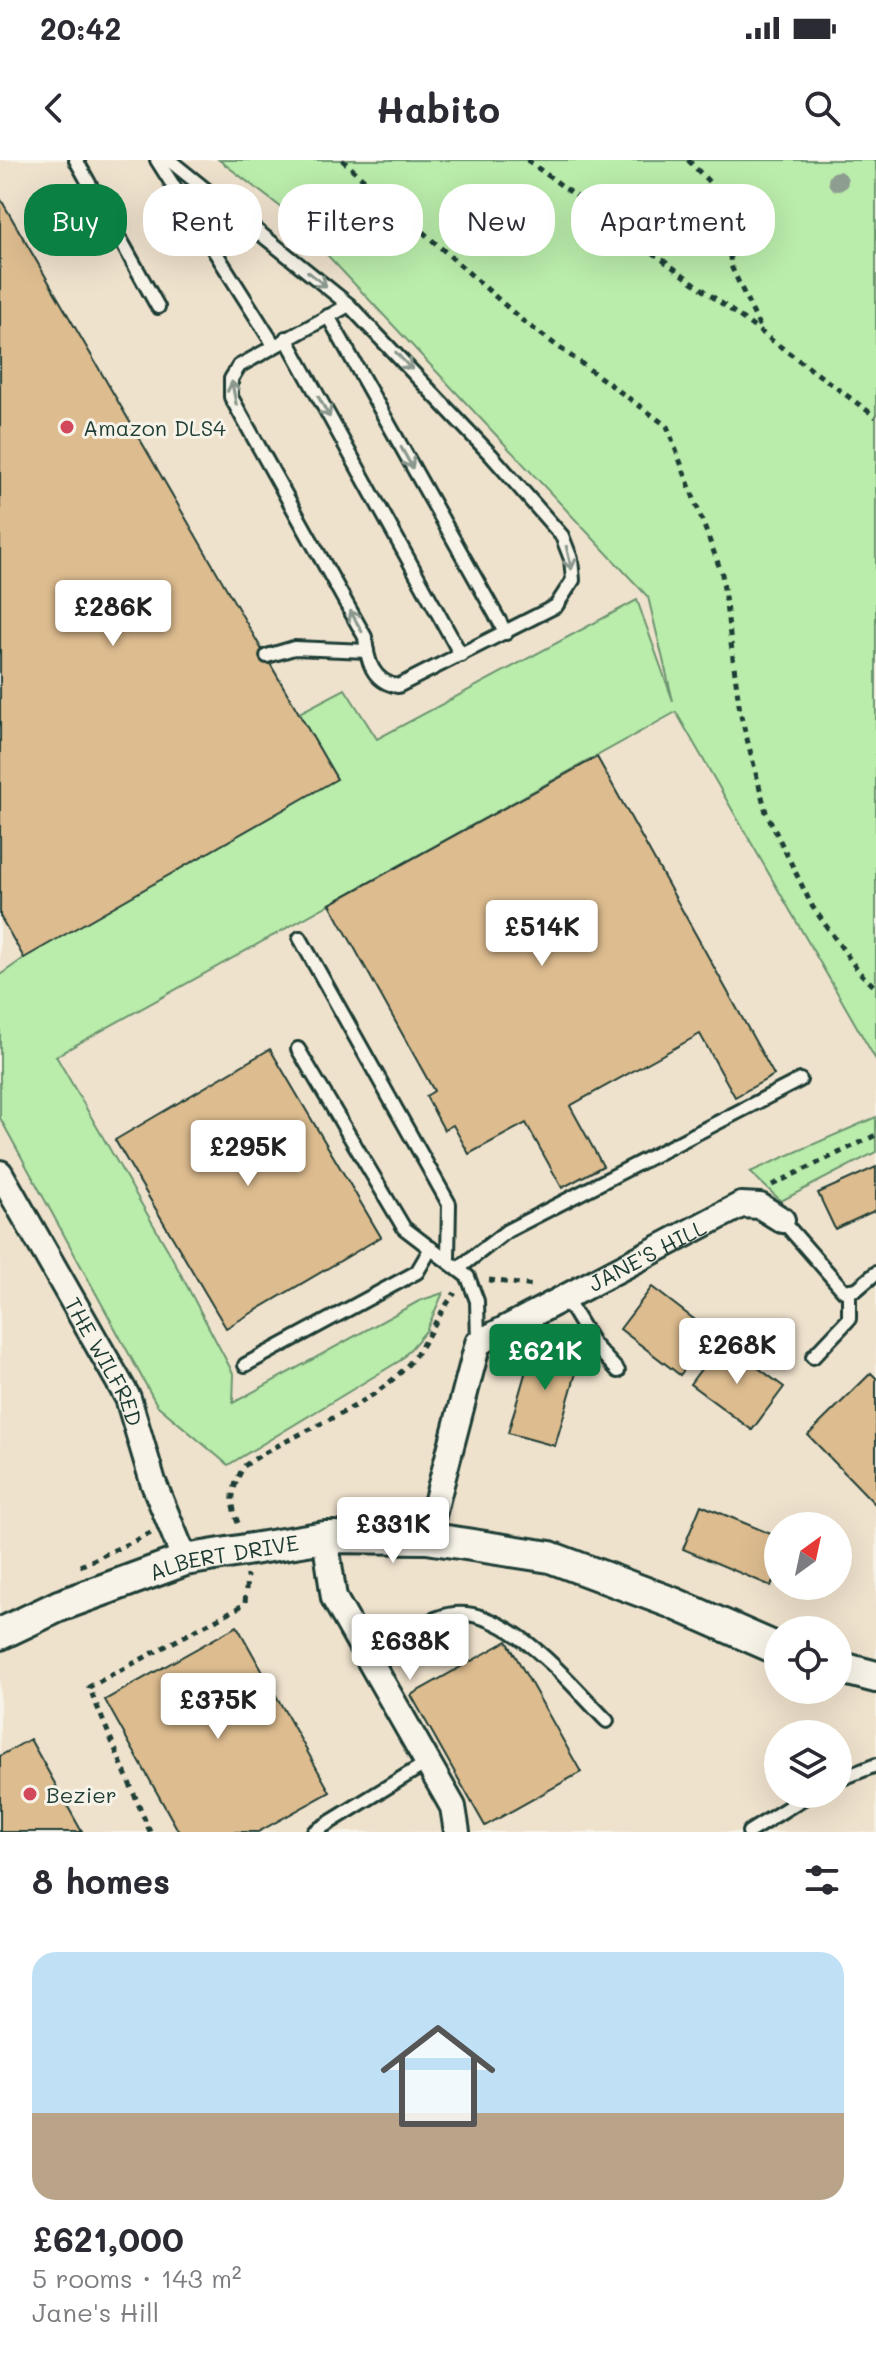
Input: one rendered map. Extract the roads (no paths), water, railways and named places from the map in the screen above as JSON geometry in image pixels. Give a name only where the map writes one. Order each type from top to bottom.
[{"type":"street","name":"THE WILFRED","points":[[0,1173],[128,1398],[153,1482],[185,1560]]},
{"type":"street","name":"JANE'S HILL","points":[[478,1343],[557,1288],[741,1205],[754,1205],[782,1220]]},
{"type":"street","points":[[427,1538],[478,1343]]},
{"type":"street","name":"ALBERT DRIVE","points":[[0,1634],[59,1606],[185,1560],[325,1537],[427,1538],[550,1557],[673,1603],[764,1643]]},
{"type":"street","points":[[325,1537],[334,1598],[453,1807],[457,1832]]},
{"type":"street","points":[[852,1671],[876,1677]]},
{"type":"lane","points":[[76,160],[158,307]]},
{"type":"lane","points":[[157,160],[280,341],[461,655]]},
{"type":"lane","points":[[169,160],[349,305],[437,396],[562,536],[571,559],[573,580],[556,606],[398,686],[385,684],[369,666],[365,637],[231,397],[231,379],[239,366],[349,305]]},
{"type":"lane","points":[[328,316],[506,633]]},
{"type":"lane","points":[[267,656],[294,648],[367,651]]},
{"type":"lane","points":[[300,938],[449,1204],[448,1258]]},
{"type":"lane","points":[[298,1049],[404,1228],[463,1272],[477,1301],[478,1343]]},
{"type":"lane","points":[[463,1272],[507,1231],[800,1080]]},
{"type":"lane","points":[[782,1220],[841,1288],[849,1291]]},
{"type":"lane","points":[[245,1365],[417,1272],[431,1248]]},
{"type":"lane","points":[[849,1291],[876,1273]]},
{"type":"lane","points":[[557,1288],[593,1344],[618,1371]]},
{"type":"lane","points":[[813,1357],[849,1319],[852,1310],[849,1291]]},
{"type":"lane","points":[[369,1659],[438,1617],[459,1614],[489,1619],[515,1632],[607,1721]]},
{"type":"lane","points":[[314,1832],[428,1762]]},
{"type":"lane","points":[[852,1774],[876,1765]]},
{"type":"lane","points":[[749,1832],[788,1808]]},
{"type":"place","name":"Amazon DLS4","points":[[67,427]]},
{"type":"place","name":"Bezier","points":[[30,1794]]}]
